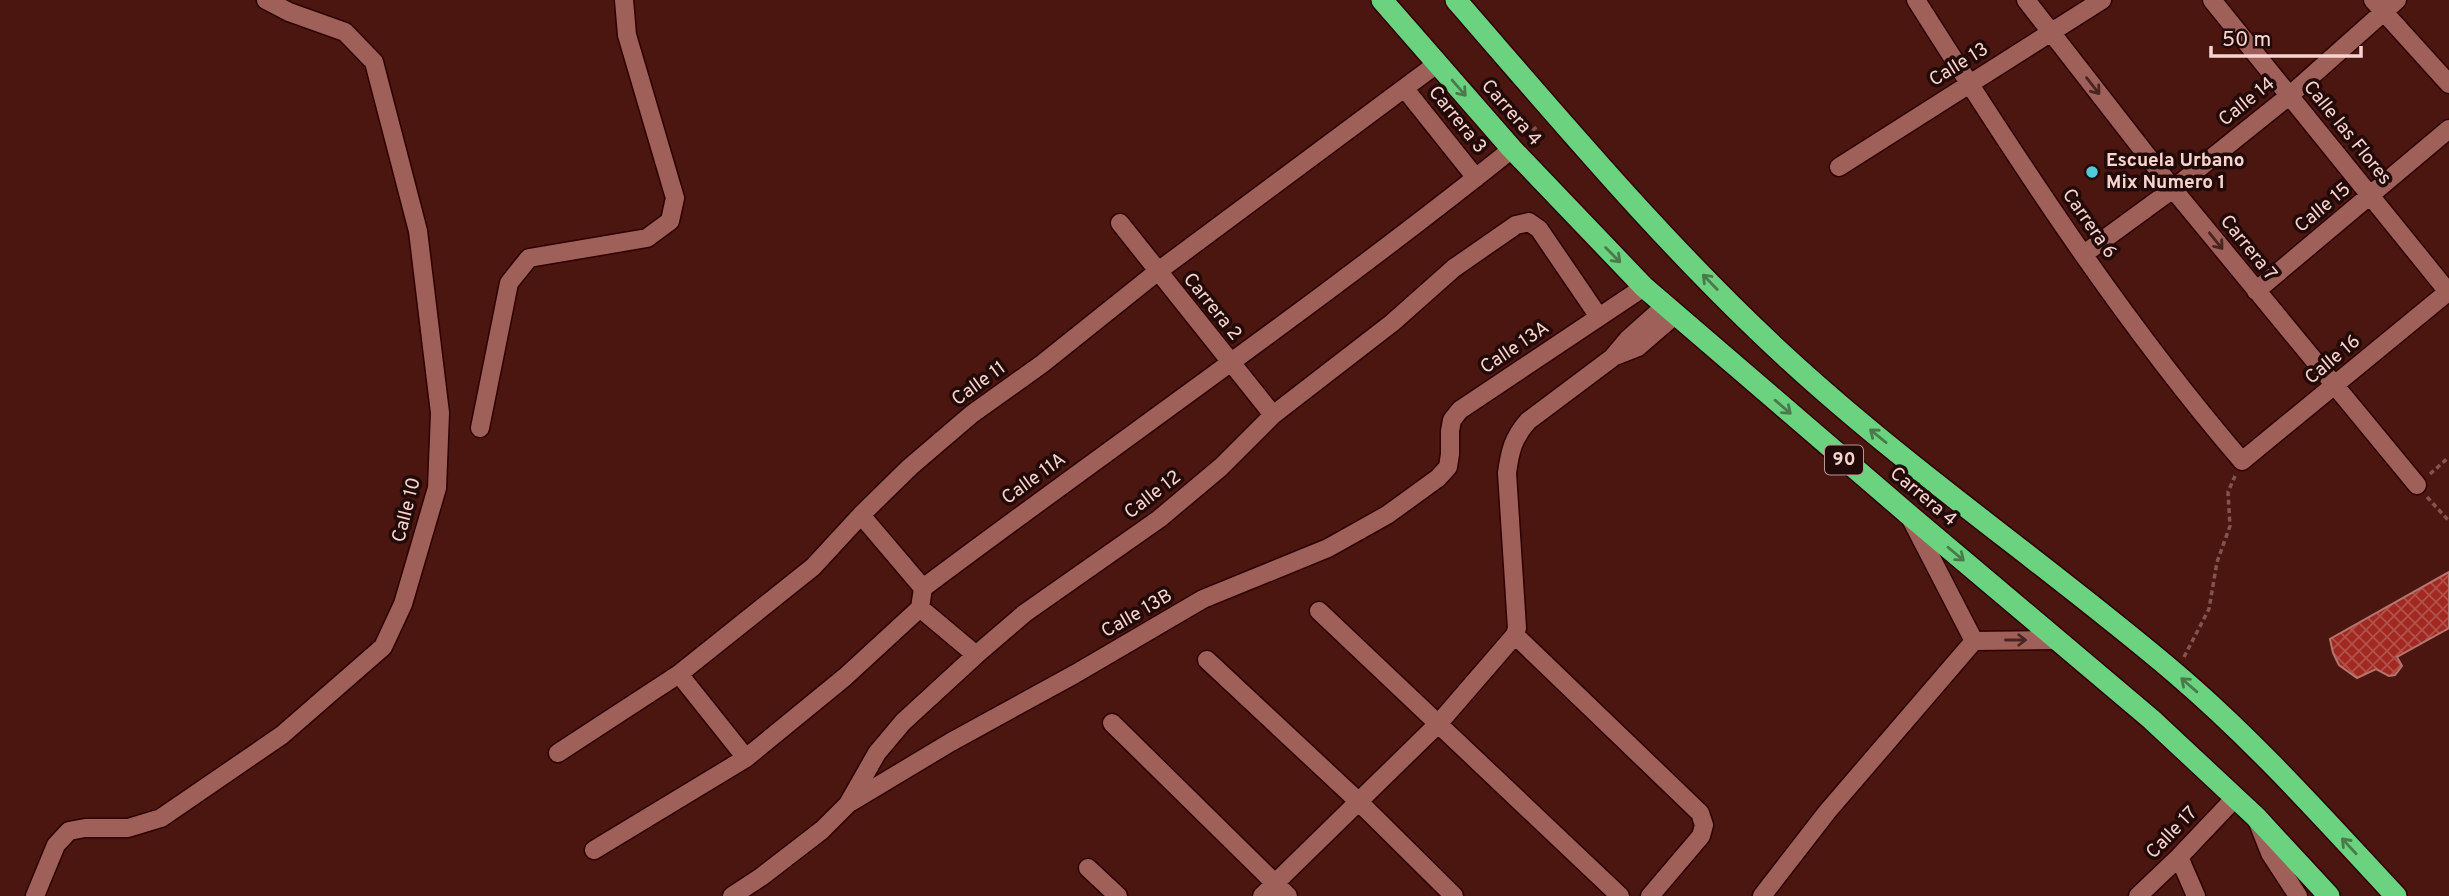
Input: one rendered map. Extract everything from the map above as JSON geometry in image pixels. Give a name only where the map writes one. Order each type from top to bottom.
[{"type":"highway","name":"Carrera 4","points":[[1382,0],[1438,64],[1518,144],[1644,287],[2151,719],[2256,817],[2329,896]]},
{"type":"highway","name":"Carrera 4","points":[[1456,0],[1666,235],[1752,325],[1886,443],[2176,673],[2243,736],[2396,896]]},
{"type":"street","name":"Calle 10","points":[[35,896],[55,845],[69,831],[85,828],[128,828],[161,818],[282,735],[383,647],[403,604],[437,488],[440,413],[418,231],[374,62],[345,32],[289,12],[266,0]]},
{"type":"street","points":[[480,428],[509,283],[529,258],[647,238],[670,221],[676,198],[627,35],[624,0]]},
{"type":"street","name":"Carrera 6","points":[[1916,0],[1968,83],[2084,254],[2209,422],[2242,461]]},
{"type":"street","name":"Carrera 7","points":[[2026,0],[2256,291],[2417,485]]},
{"type":"street","name":"Calle 13","points":[[1839,167],[2102,0]]},
{"type":"street","name":"Calle las Flores","points":[[2213,0],[2449,292]]},
{"type":"street","points":[[2385,4],[2449,84]]},
{"type":"street","name":"Calle 14","points":[[2084,254],[2289,96],[2385,4]]},
{"type":"street","name":"Calle 11","points":[[558,753],[679,674],[813,567],[909,467],[972,414],[1042,365],[1157,272],[1438,64]]},
{"type":"street","name":"Carrera 3","points":[[1405,89],[1476,178]]},
{"type":"street","name":"Calle 15","points":[[2256,291],[2449,129]]},
{"type":"street","name":"Calle 11A","points":[[923,588],[1050,492],[1231,364],[1518,144]]},
{"type":"street","name":"Calle 12","points":[[732,896],[822,830],[848,804],[877,753],[894,732],[1025,613],[1158,519],[1221,467],[1273,415],[1392,323],[1454,268],[1516,225],[1529,222],[1539,229],[1599,317]]},
{"type":"street","name":"Carrera 2","points":[[1120,223],[1273,415]]},
{"type":"street","name":"Calle 13A","points":[[1448,467],[1452,420],[1460,410],[1644,287]]},
{"type":"street","name":"Calle 16","points":[[2242,461],[2449,292]]},
{"type":"street","points":[[1112,723],[1275,892],[1359,802],[1439,723],[1515,635],[1517,628],[1507,473],[1510,448],[1517,434],[1528,421],[1612,358],[1628,338],[1670,310]]},
{"type":"street","name":"Calle 13B","points":[[848,804],[951,742],[1076,674],[1203,599],[1328,548],[1387,515],[1438,478],[1448,467]]},
{"type":"street","points":[[1908,514],[1974,641]]},
{"type":"street","points":[[594,850],[746,758],[845,677],[920,608],[923,588],[861,515]]},
{"type":"street","points":[[920,608],[976,655]]},
{"type":"street","points":[[1319,611],[1620,896]]},
{"type":"street","points":[[1515,635],[1700,813],[1704,825],[1701,835],[1650,896]]},
{"type":"street","points":[[1762,896],[1827,812],[1974,641],[2057,640]]},
{"type":"street","points":[[1207,660],[1359,802],[1454,896]]},
{"type":"street","points":[[679,674],[746,758]]},
{"type":"street","name":"Calle 17","points":[[2138,896],[2235,798]]},
{"type":"street","points":[[2256,817],[2270,853],[2298,896]]},
{"type":"street","points":[[2179,857],[2196,896]]},
{"type":"street","points":[[1088,868],[1118,896]]},
{"type":"path","points":[[1518,144],[1540,124]]},
{"type":"path","points":[[2449,457],[2417,485],[2449,521]]},
{"type":"path","points":[[2176,673],[2209,609],[2217,562],[2230,526],[2228,492],[2242,461]]},
{"type":"building","points":[[2449,572],[2449,628],[2397,657],[2402,666],[2395,675],[2389,676],[2376,669],[2357,678],[2339,665],[2330,639]]},
{"type":"place","name":"Escuela Urbano Mix Numero 1","points":[[2092,172]]}]
